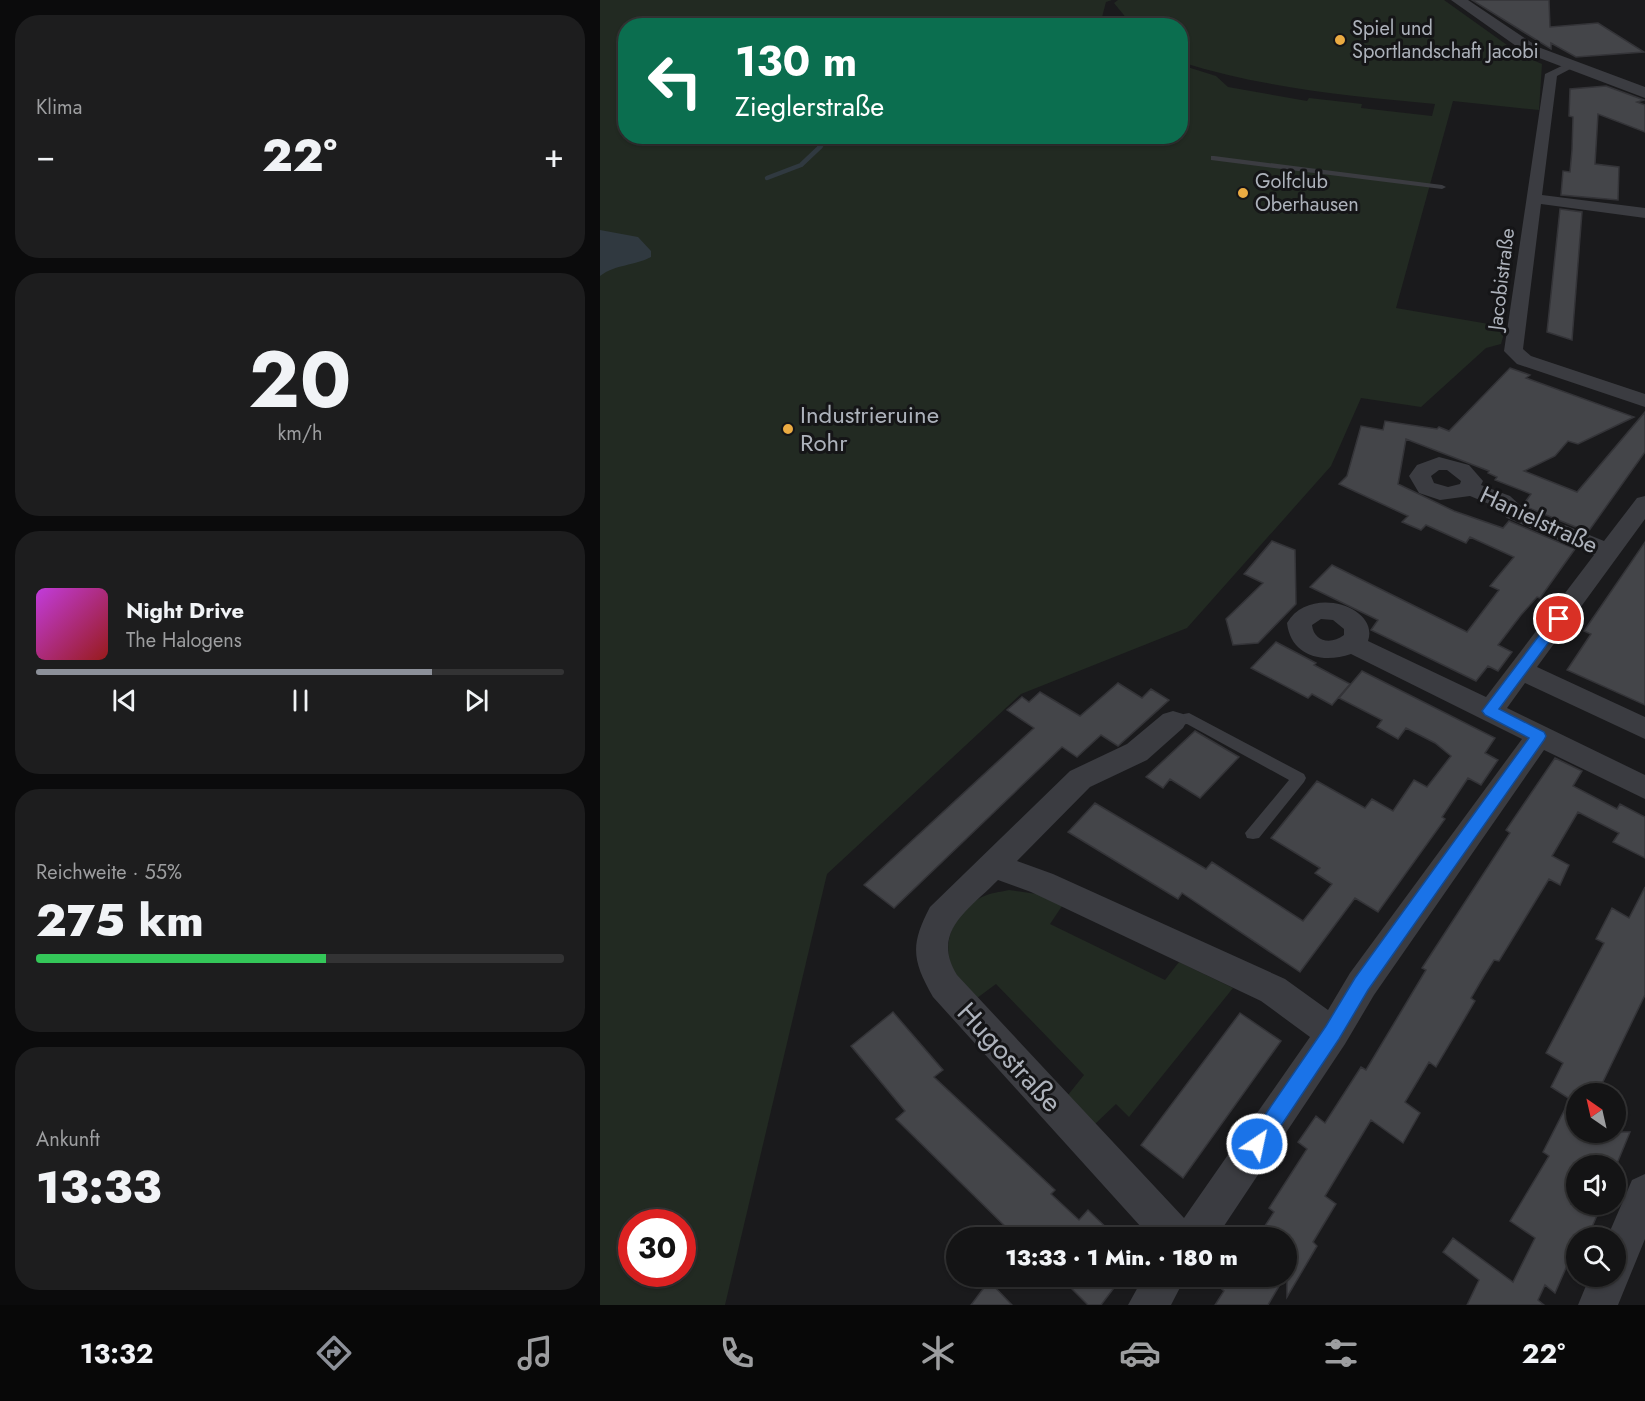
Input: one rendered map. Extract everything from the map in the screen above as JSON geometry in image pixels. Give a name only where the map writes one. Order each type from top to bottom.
[{"type":"street","points":[[1458,0],[1528,48],[1645,93]]},
{"type":"street","name":"Jacobistraße","points":[[1570,66],[1551,74],[1513,351],[1524,360],[1645,401]]},
{"type":"street","name":"Jacobistraße","points":[[1533,198],[1645,213]]},
{"type":"street","name":"Hanielstraße","points":[[1469,488],[1502,501],[1515,513],[1609,552]]},
{"type":"street","name":"Hanielstraße","points":[[1490,711],[1645,503]]},
{"type":"street","points":[[1352,644],[1645,788]]},
{"type":"street","points":[[1521,670],[1645,729]]},
{"type":"street","name":"Hugostraße","points":[[1167,1227],[945,986],[929,954],[932,934],[941,916],[1080,779],[1137,752],[1173,721]]},
{"type":"street","points":[[1201,1227],[1333,1033],[1362,984],[1443,867],[1539,736]]},
{"type":"street","points":[[994,865],[1042,883],[1273,990],[1333,1033]]},
{"type":"street","points":[[1626,1239],[1645,1192]]},
{"type":"street","points":[[1148,1305],[1160,1287]]},
{"type":"street","points":[[1598,1305],[1605,1287]]},
{"type":"lane","points":[[1214,158],[1443,187]]},
{"type":"lane","points":[[1173,721],[1189,718],[1299,778],[1253,833]]},
{"type":"shaded area","points":[[600,0],[1112,0],[1106,2],[1102,18],[618,18],[618,144],[1188,144],[1188,67],[1216,76],[1228,87],[1307,101],[1309,98],[1362,104],[1361,108],[1432,116],[1435,104],[1275,85],[1188,64],[1188,18],[1126,18],[1114,3],[1118,0],[1444,0],[1521,55],[1542,64],[1539,110],[1453,101],[1396,308],[1506,327],[1501,344],[1486,348],[1421,407],[1361,398],[1331,466],[1187,628],[1021,694],[827,874],[725,1305],[600,1305]]},
{"type":"shaded area","points":[[600,230],[638,237],[651,251],[651,257],[612,269],[600,276]]},
{"type":"shaded area","points":[[1009,890],[1037,894],[1062,906],[1050,924],[1165,980],[1179,962],[1233,988],[1129,1117],[1116,1104],[1095,1124],[1068,1095],[1084,1075],[996,984],[977,998],[955,974],[948,949],[949,938],[958,919],[964,910],[982,897]]},
{"type":"building","points":[[1472,0],[1549,0],[1550,27],[1598,23],[1644,52],[1576,57],[1551,43],[1551,49]]},
{"type":"building","points":[[1606,86],[1644,100],[1637,102],[1645,105],[1645,132],[1598,114],[1595,164],[1619,167],[1618,200],[1561,195],[1563,171],[1570,172],[1572,150],[1573,117],[1569,116],[1570,89]]},
{"type":"building","points":[[1560,209],[1582,212],[1572,340],[1547,332]]},
{"type":"building","points":[[1510,368],[1530,375],[1526,378],[1634,417],[1578,444],[1568,441],[1555,456],[1524,471],[1577,492],[1645,412],[1645,452],[1588,532],[1524,506],[1531,494],[1495,480],[1497,477],[1488,473],[1489,471],[1406,439],[1398,484],[1454,511],[1503,528],[1509,521],[1575,549],[1540,598],[1537,597],[1498,645],[1512,652],[1498,671],[1488,666],[1476,681],[1371,630],[1378,620],[1310,587],[1332,565],[1467,632],[1499,590],[1490,586],[1514,557],[1470,537],[1466,543],[1426,525],[1421,530],[1402,522],[1408,516],[1339,484],[1347,476],[1361,426],[1383,430],[1385,421],[1437,429],[1439,427],[1449,431]]},
{"type":"building","points":[[1272,541],[1295,550],[1296,604],[1258,643],[1233,645],[1226,619],[1263,583],[1244,574]]},
{"type":"building","points":[[1645,542],[1645,705],[1567,670],[1591,634],[1584,631]]},
{"type":"building","points":[[1276,642],[1350,684],[1332,705],[1312,694],[1308,698],[1251,668]]},
{"type":"building","points":[[1362,671],[1495,738],[1485,753],[1498,760],[1481,785],[1468,778],[1442,817],[1445,819],[1378,912],[1355,898],[1300,972],[1182,893],[1178,899],[1068,832],[1095,803],[1206,869],[1212,862],[1303,921],[1332,884],[1315,873],[1320,868],[1271,838],[1317,781],[1365,808],[1372,799],[1393,811],[1414,780],[1427,787],[1451,756],[1435,743],[1406,728],[1398,739],[1377,727],[1382,720],[1339,698]]},
{"type":"building","points":[[1118,683],[1142,698],[1151,689],[1169,700],[1118,746],[1101,735],[1077,757],[1062,747],[894,908],[864,885],[1034,728],[1007,710],[1022,697],[1029,702],[1040,692],[1080,716]]},
{"type":"building","points":[[1195,731],[1239,757],[1200,798],[1170,779],[1163,788],[1146,777]]},
{"type":"building","points":[[1555,758],[1582,771],[1573,786],[1617,809],[1620,804],[1645,817],[1645,858],[1613,842],[1619,833],[1578,812],[1552,856],[1569,865],[1560,885],[1549,879],[1499,961],[1494,960],[1484,976],[1471,998],[1475,1001],[1436,1067],[1429,1062],[1405,1102],[1420,1113],[1403,1143],[1371,1120],[1325,1196],[1336,1204],[1313,1242],[1317,1246],[1297,1280],[1297,1227],[1264,1227],[1274,1212],[1269,1208],[1307,1149],[1298,1142],[1316,1116],[1325,1123],[1361,1067],[1366,1070],[1426,970],[1422,968],[1510,833],[1506,830]]},
{"type":"building","points":[[1645,887],[1645,995],[1602,1083],[1566,1083],[1566,1096],[1551,1087],[1563,1063],[1546,1053],[1604,943],[1596,939],[1612,908],[1629,918]]},
{"type":"building","points":[[893,1012],[943,1070],[934,1077],[1055,1190],[1051,1194],[1079,1220],[1088,1210],[1106,1227],[1006,1227],[896,1119],[905,1111],[851,1046]]},
{"type":"building","points":[[1240,1013],[1281,1041],[1183,1178],[1141,1145]]},
{"type":"building","points":[[1566,1107],[1566,1143],[1625,1143],[1621,1155],[1566,1155],[1566,1215],[1597,1215],[1592,1227],[1566,1227],[1566,1268],[1555,1293],[1545,1285],[1538,1300],[1544,1305],[1467,1305],[1479,1280],[1443,1252],[1453,1238],[1513,1282],[1535,1238],[1510,1221],[1549,1156],[1543,1152]]},
{"type":"building","points":[[984,1287],[995,1287],[1012,1305],[971,1305]]},
{"type":"building","points":[[1070,1287],[1115,1287],[1101,1305],[1088,1305]]},
{"type":"building","points":[[1219,1287],[1279,1287],[1268,1305],[1215,1305],[1224,1291]]},
{"type":"building","points":[[1287,1287],[1293,1287],[1287,1297]]},
{"type":"waterway","points":[[819,147],[822,144]]},
{"type":"waterway","points":[[767,178],[801,165],[821,146]]},
{"type":"place","name":"Spiel und Sportlandschaft Jacobi","points":[[1340,40]]},
{"type":"place","name":"Golfclub Oberhausen","points":[[1243,193]]},
{"type":"place","name":"Industrieruine Rohr","points":[[788,429]]},
{"type":"route","points":[[1257,1144],[1333,1033],[1362,984],[1443,867],[1539,736],[1490,711],[1559,619]]}]
